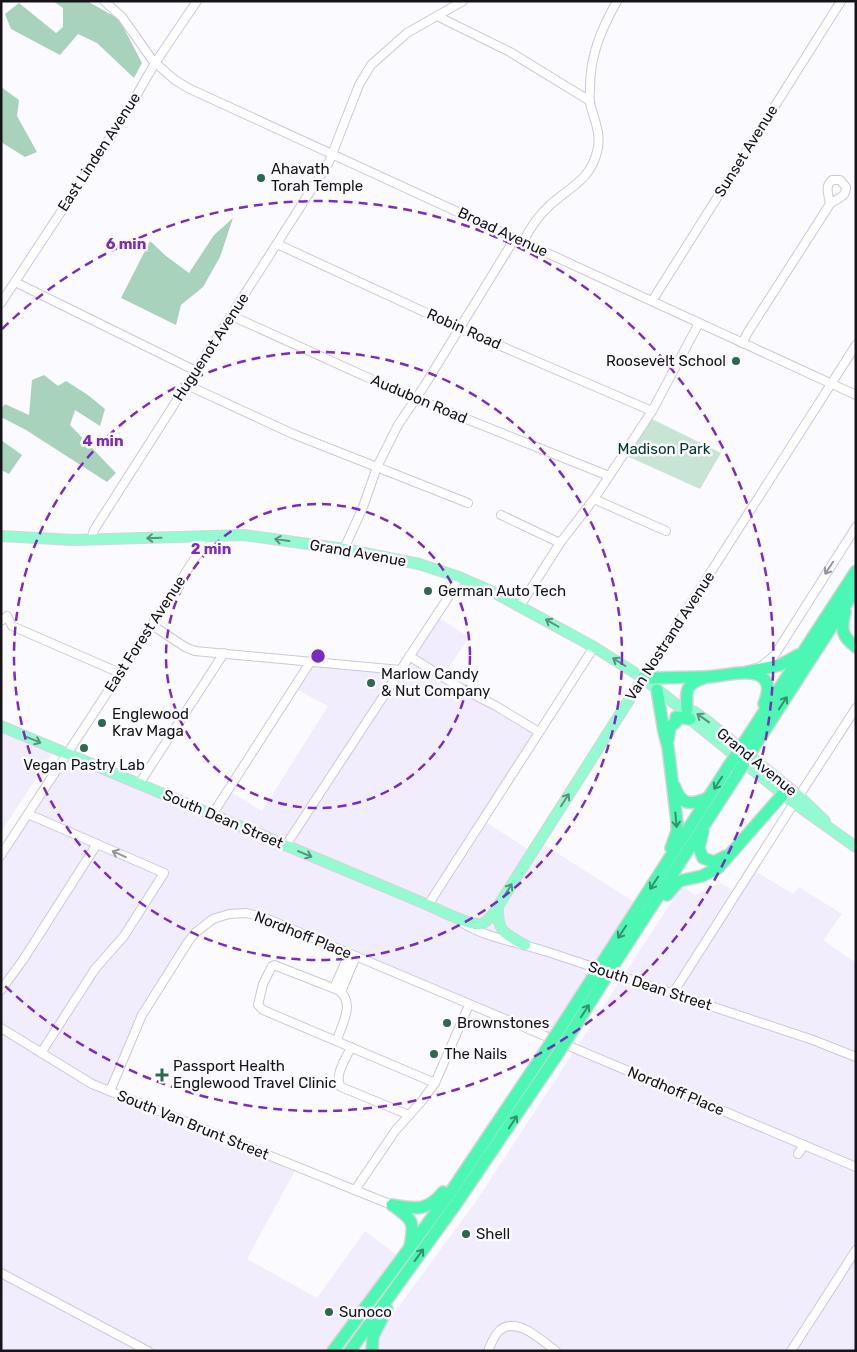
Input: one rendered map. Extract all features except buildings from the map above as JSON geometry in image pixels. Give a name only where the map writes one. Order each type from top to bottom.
[{"type":"highway","points":[[641,923],[704,826],[732,772],[745,741],[856,571]]},
{"type":"highway","points":[[350,1351],[482,1167],[553,1049],[610,962],[666,864],[708,798],[756,744],[856,589]]},
{"type":"highway","points":[[847,602],[842,631],[855,647]]},
{"type":"highway","points":[[819,646],[835,640],[855,647]]},
{"type":"highway","points":[[740,674],[780,665],[802,652]]},
{"type":"highway","points":[[643,678],[707,677],[740,674],[760,676],[767,684],[767,693],[760,718]]},
{"type":"highway","points":[[668,747],[669,730],[676,722],[676,717],[685,711],[688,687],[696,681],[707,677]]},
{"type":"highway","points":[[657,690],[677,794],[689,803],[696,803],[708,798]]},
{"type":"highway","points":[[666,864],[677,826],[672,792],[672,775]]},
{"type":"highway","points":[[610,962],[641,923],[679,881],[702,876],[724,863],[730,853],[783,794]]},
{"type":"highway","points":[[704,826],[700,848],[703,858],[714,862],[730,853]]},
{"type":"highway","points":[[333,1351],[410,1248],[553,1049]]},
{"type":"highway","points":[[392,1205],[417,1208],[431,1204],[455,1176],[475,1158]]},
{"type":"highway","points":[[392,1205],[412,1222],[413,1231],[410,1248]]},
{"type":"highway","points":[[372,1351],[373,1336],[399,1282]]},
{"type":"main road","name":"Grand Avenue","points":[[1,536],[91,540],[255,536],[344,549],[419,564],[459,577],[520,606],[594,647],[643,678],[783,794],[797,800]]},
{"type":"main road","name":"Van Nostrand Avenue","points":[[480,924],[490,918],[498,906],[643,678]]},
{"type":"main road","name":"Grand Avenue","points":[[685,711],[695,712],[706,720],[817,820],[856,847]]},
{"type":"main road","name":"South Dean Street","points":[[1,726],[428,906],[471,923],[480,924]]},
{"type":"main road","points":[[498,906],[498,922],[501,930],[525,944]]},
{"type":"street","name":"Broad Avenue","points":[[104,1],[122,17],[155,63],[175,80],[195,92],[856,395]]},
{"type":"street","name":"East Linden Avenue","points":[[1,303],[128,110],[155,63],[196,1]]},
{"type":"street","name":"Huguenot Avenue","points":[[91,540],[94,530],[232,316],[332,154],[359,85],[370,65],[407,33],[463,1]]},
{"type":"street","points":[[523,242],[541,215],[550,205],[582,180],[594,162],[599,143],[599,133],[590,101],[590,76],[595,46],[616,1]]},
{"type":"street","name":"Sunset Avenue","points":[[652,301],[841,1]]},
{"type":"street","points":[[436,16],[510,52],[590,101]]},
{"type":"street","points":[[742,343],[830,204]]},
{"type":"street","points":[[344,549],[363,507],[377,467],[398,425],[515,238]]},
{"type":"street","name":"Robin Road","points":[[277,244],[459,328],[652,411]]},
{"type":"street","points":[[14,282],[196,371]]},
{"type":"street","name":"Audubon Road","points":[[232,316],[416,399],[609,476]]},
{"type":"street","points":[[520,606],[560,543],[594,499],[652,411],[699,323]]},
{"type":"street","name":"Van Nostrand Avenue","points":[[643,678],[856,345]]},
{"type":"street","points":[[187,385],[293,434],[468,503]]},
{"type":"street","points":[[594,499],[666,531]]},
{"type":"street","points":[[501,515],[560,543]]},
{"type":"street","points":[[756,669],[774,656],[856,528]]},
{"type":"street","name":"East Forest Avenue","points":[[1,855],[199,552],[202,536]]},
{"type":"street","points":[[286,845],[451,593],[459,577]]},
{"type":"street","points":[[1,621],[7,616],[12,626],[120,673]]},
{"type":"street","points":[[152,625],[188,649],[400,670]]},
{"type":"street","points":[[428,906],[594,647]]},
{"type":"street","points":[[139,784],[224,653]]},
{"type":"street","points":[[409,656],[539,732]]},
{"type":"street","points":[[212,815],[311,661]]},
{"type":"street","points":[[673,993],[856,708]]},
{"type":"street","points":[[28,814],[164,873],[124,936],[95,969],[41,1053]]},
{"type":"street","points":[[1,990],[23,960],[97,844]]},
{"type":"street","name":"Nordhoff Place","points":[[110,1091],[134,1031],[150,1001],[188,942],[200,928],[212,919],[234,912],[257,915],[856,1167]]},
{"type":"street","name":"South Dean Street","points":[[445,912],[473,930],[503,941],[525,944],[820,1043],[856,1057]]},
{"type":"street","points":[[338,990],[352,955]]},
{"type":"street","points":[[337,1040],[348,1006],[345,995],[338,990],[274,965],[263,984],[258,1005],[262,1010],[337,1040],[435,1083]]},
{"type":"street","points":[[355,1190],[395,1130],[435,1083],[469,1005]]},
{"type":"street","name":"South Van Brunt Street","points":[[1,1028],[78,1076],[110,1091],[392,1205]]},
{"type":"street","points":[[352,1047],[338,1078],[341,1087],[409,1115]]},
{"type":"street","points":[[798,1154],[804,1144]]},
{"type":"street","points":[[791,1351],[856,1250]]},
{"type":"street","points":[[1,1274],[148,1351]]},
{"type":"street","points":[[488,1351],[499,1331],[512,1326],[526,1330],[556,1351]]},
{"type":"shaded area","points":[[436,616],[469,637],[443,677],[539,732],[483,820],[532,852],[538,841],[639,905],[553,1039],[246,913],[204,925],[150,1001],[110,1091],[297,1167],[247,1259],[317,1298],[365,1231],[402,1259],[333,1351],[1,1351],[1,855],[67,754],[212,815],[228,790],[262,811],[328,706],[294,688],[311,661],[400,670]]},
{"type":"shaded area","points":[[1,725],[56,748],[1,832]]},
{"type":"shaded area","points":[[753,870],[793,894],[799,887],[842,914],[823,940],[856,963],[856,1351],[366,1351],[477,1200],[682,886],[695,895],[720,883],[736,892]]},
{"type":"green space","points":[[53,1],[87,1],[119,19],[142,63],[134,78],[97,43],[78,34],[60,55],[11,29],[5,14],[19,3],[56,33],[63,27],[63,8]]},
{"type":"green space","points":[[1,87],[19,100],[17,116],[37,152],[25,157],[1,142]]},
{"type":"green space","points":[[233,218],[220,257],[203,287],[181,305],[176,325],[121,298],[150,241],[189,273],[214,235]]},
{"type":"green space","points":[[44,375],[58,386],[66,381],[105,409],[100,426],[75,410],[70,425],[116,473],[107,482],[26,430],[1,417],[1,409],[5,404],[29,415],[32,380]]},
{"type":"green space","name":"Madison Park","points":[[650,418],[721,453],[700,489],[627,456]]},
{"type":"green space","points":[[1,440],[22,455],[9,474],[1,470]]},
{"type":"place","name":"Ahavath Torah Temple","points":[[261,178]]},
{"type":"place","name":"Roosevelt School","points":[[736,361]]},
{"type":"place","name":"German Auto Tech","points":[[428,591]]},
{"type":"place","name":"Marlow Candy & Nut Company","points":[[371,683]]},
{"type":"place","name":"Englewood Krav Maga","points":[[102,723]]},
{"type":"place","name":"Vegan Pastry Lab","points":[[84,748]]},
{"type":"place","name":"Brownstones","points":[[447,1023]]},
{"type":"place","name":"The Nails","points":[[434,1054]]},
{"type":"place","name":"Passport Health Englewood Travel Clinic","points":[[162,1075]]},
{"type":"place","name":"Shell","points":[[466,1234]]},
{"type":"place","name":"Sunoco","points":[[329,1312]]}]
